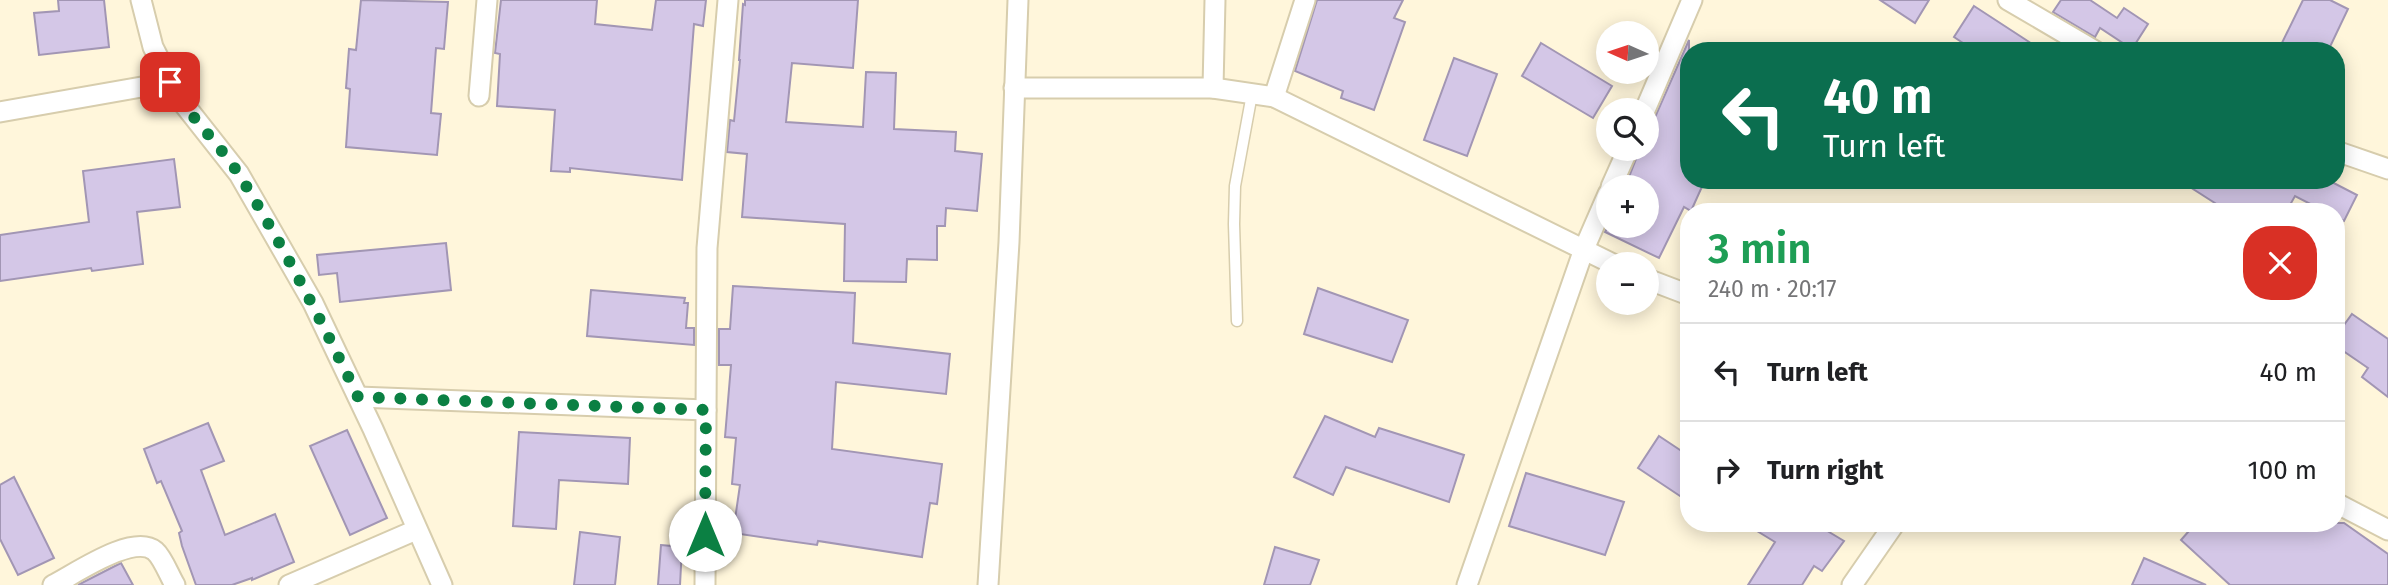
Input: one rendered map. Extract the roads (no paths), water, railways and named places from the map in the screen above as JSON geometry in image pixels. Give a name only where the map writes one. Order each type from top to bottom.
[{"type":"street","points":[[141,0],[153,47],[179,98],[239,174],[313,303],[442,585]]},
{"type":"street","points":[[479,96],[487,0]]},
{"type":"street","points":[[705,585],[707,248],[728,0]]},
{"type":"street","points":[[988,585],[1009,242],[1018,0]]},
{"type":"street","points":[[1213,88],[1216,0]]},
{"type":"street","points":[[1275,97],[1305,0]]},
{"type":"street","points":[[1650,98],[1692,0]]},
{"type":"street","points":[[2008,0],[2080,42]]},
{"type":"street","points":[[0,112],[170,82]]},
{"type":"street","points":[[1014,88],[1213,88],[1275,97],[1596,255]]},
{"type":"street","points":[[2345,154],[2388,169]]},
{"type":"street","points":[[1467,585],[1584,249],[1596,222]]},
{"type":"street","points":[[1659,284],[1680,292]]},
{"type":"street","points":[[358,397],[706,410]]},
{"type":"street","points":[[2345,508],[2388,530]]},
{"type":"street","points":[[289,585],[416,530]]},
{"type":"street","points":[[1852,585],[1889,532]]},
{"type":"street","points":[[53,585],[126,547],[142,545],[156,551],[175,585]]},
{"type":"lane","points":[[1237,321],[1235,186],[1252,94]]}]
